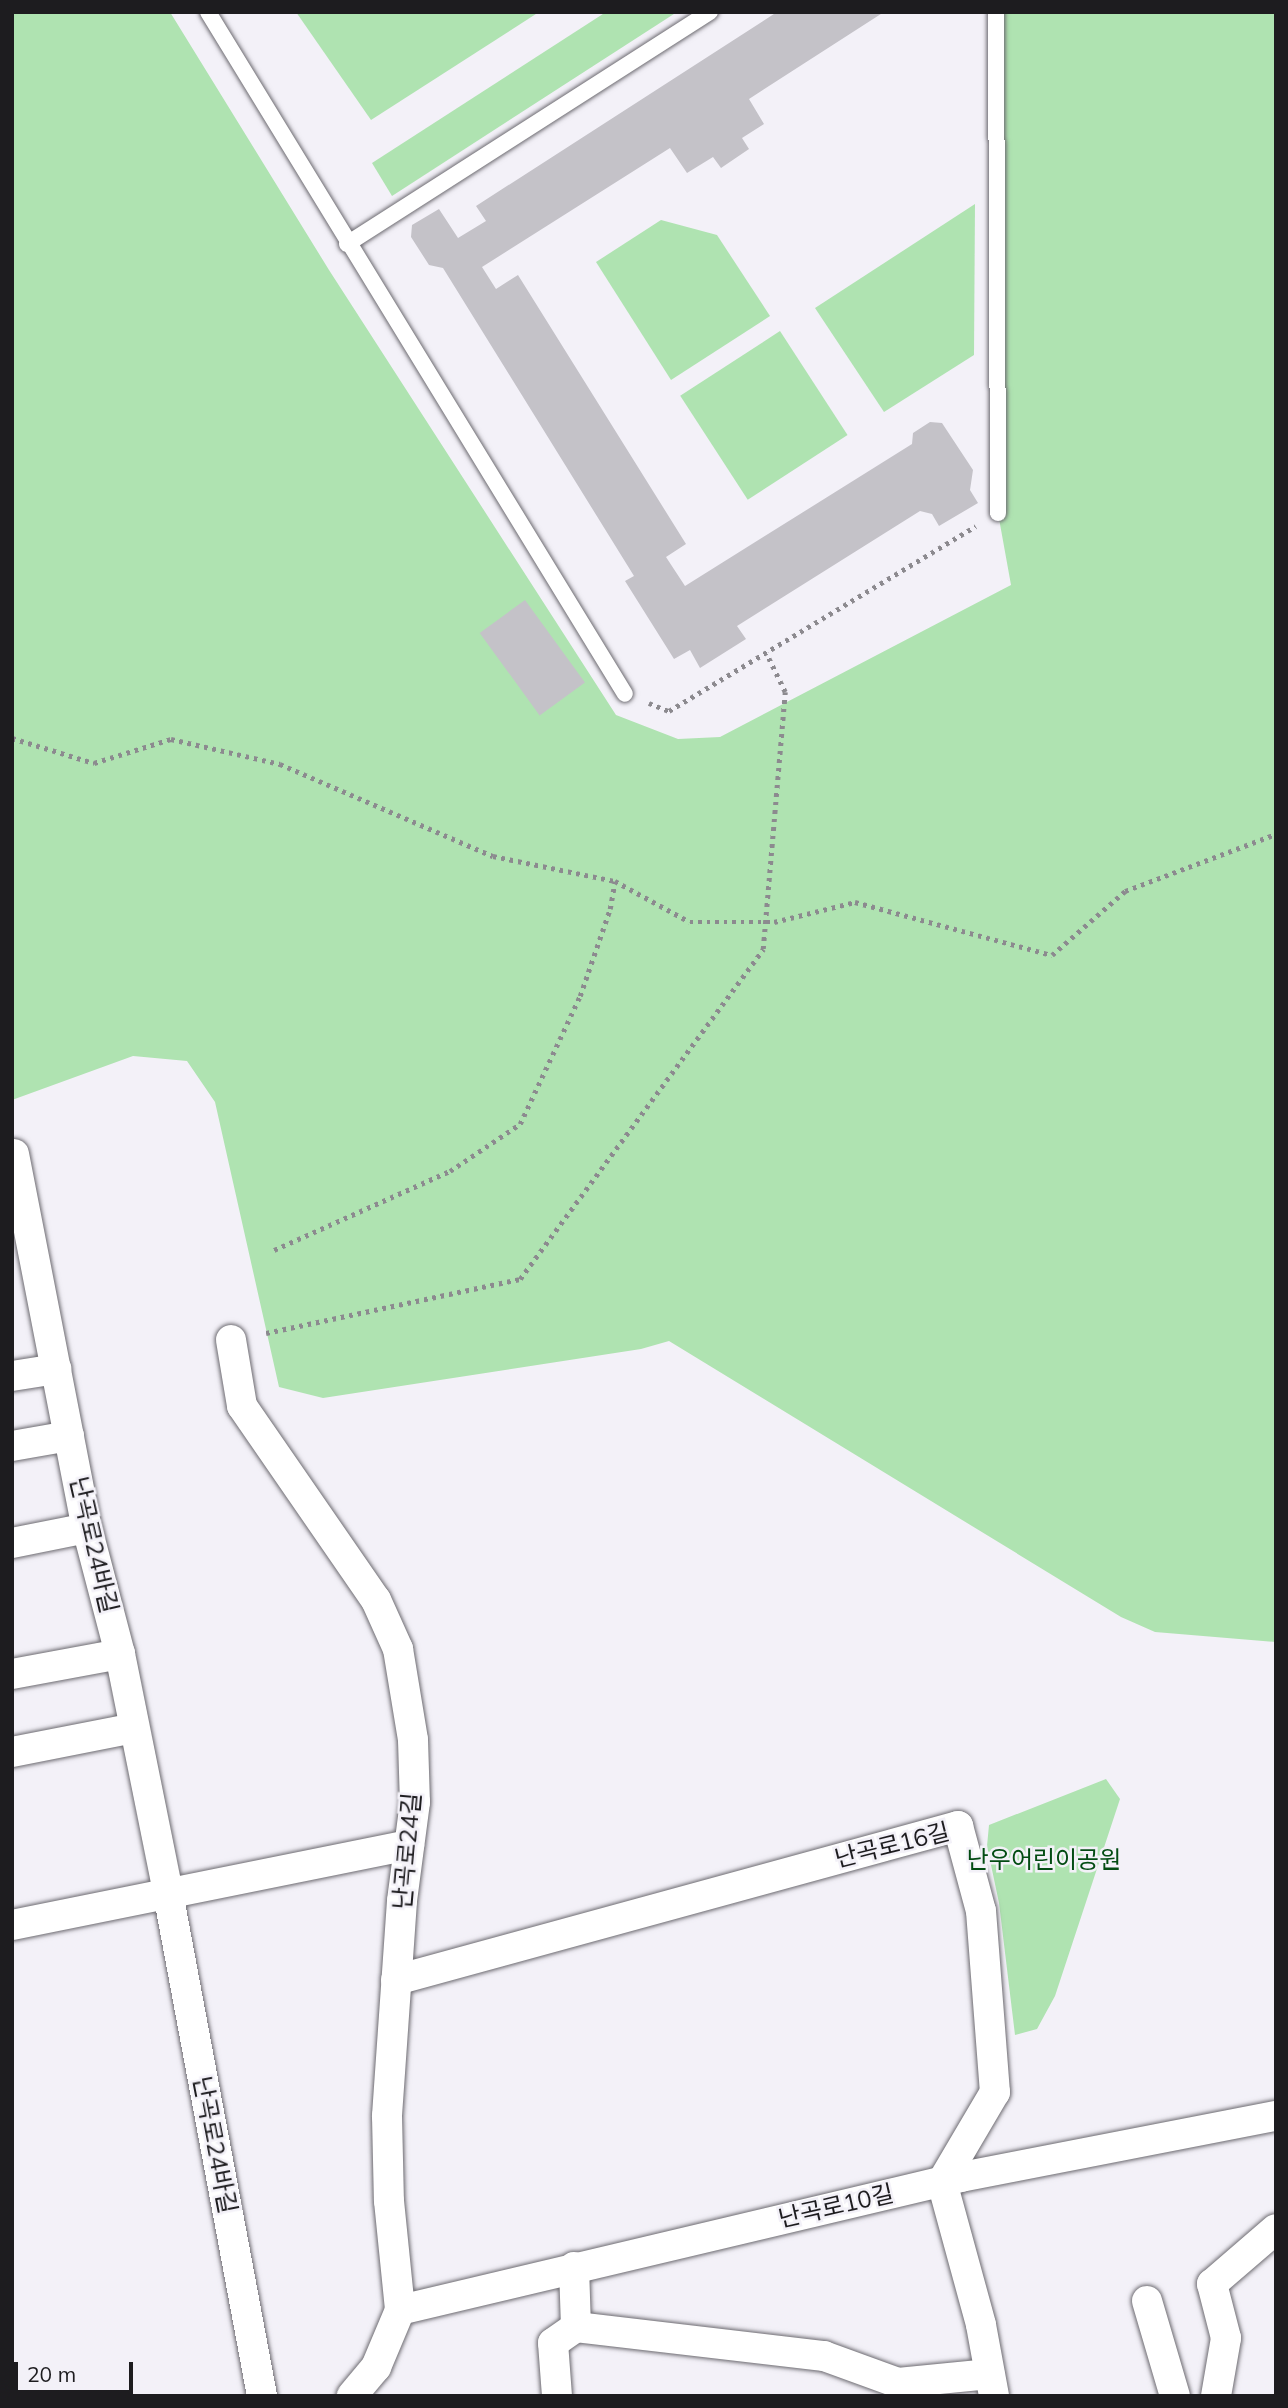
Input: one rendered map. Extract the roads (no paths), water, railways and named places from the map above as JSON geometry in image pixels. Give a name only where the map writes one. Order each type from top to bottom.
[{"type":"street","name":"난곡로24바길","points":[[14,1154],[23,1258],[56,1369],[87,1528],[120,1654],[168,1893],[262,2396]]},
{"type":"street","name":"난곡로24길","points":[[231,1340],[242,1406],[376,1600],[398,1648],[413,1740],[415,1801],[396,1980],[387,2116],[389,2201],[400,2310],[376,2367],[352,2396]]},
{"type":"street","points":[[12,1376],[56,1369]]},
{"type":"street","points":[[12,1446],[69,1436]]},
{"type":"street","points":[[12,1542],[87,1528]]},
{"type":"street","points":[[12,1674],[120,1654]]},
{"type":"street","points":[[12,1752],[134,1728]]},
{"type":"street","name":"난곡로16길","points":[[396,1980],[958,1826],[981,1911],[995,2092],[942,2182]]},
{"type":"street","points":[[12,1925],[409,1845]]},
{"type":"street","name":"난곡로10길","points":[[400,2310],[942,2182],[1276,2116]]},
{"type":"street","points":[[557,2396],[553,2343],[576,2327],[824,2356],[898,2383],[992,2385],[981,2325],[942,2182]]},
{"type":"street","points":[[1216,2396],[1226,2338],[1212,2284],[1276,2229]]},
{"type":"street","points":[[574,2267],[576,2327]]},
{"type":"street","points":[[1147,2301],[1162,2366],[1175,2396]]},
{"type":"lane","points":[[208,12],[625,694]]},
{"type":"lane","points":[[347,243],[710,12]]},
{"type":"lane","points":[[996,12],[998,513]]},
{"type":"park label","name":"난우어린이공원","points":[[1044,1860]]}]
